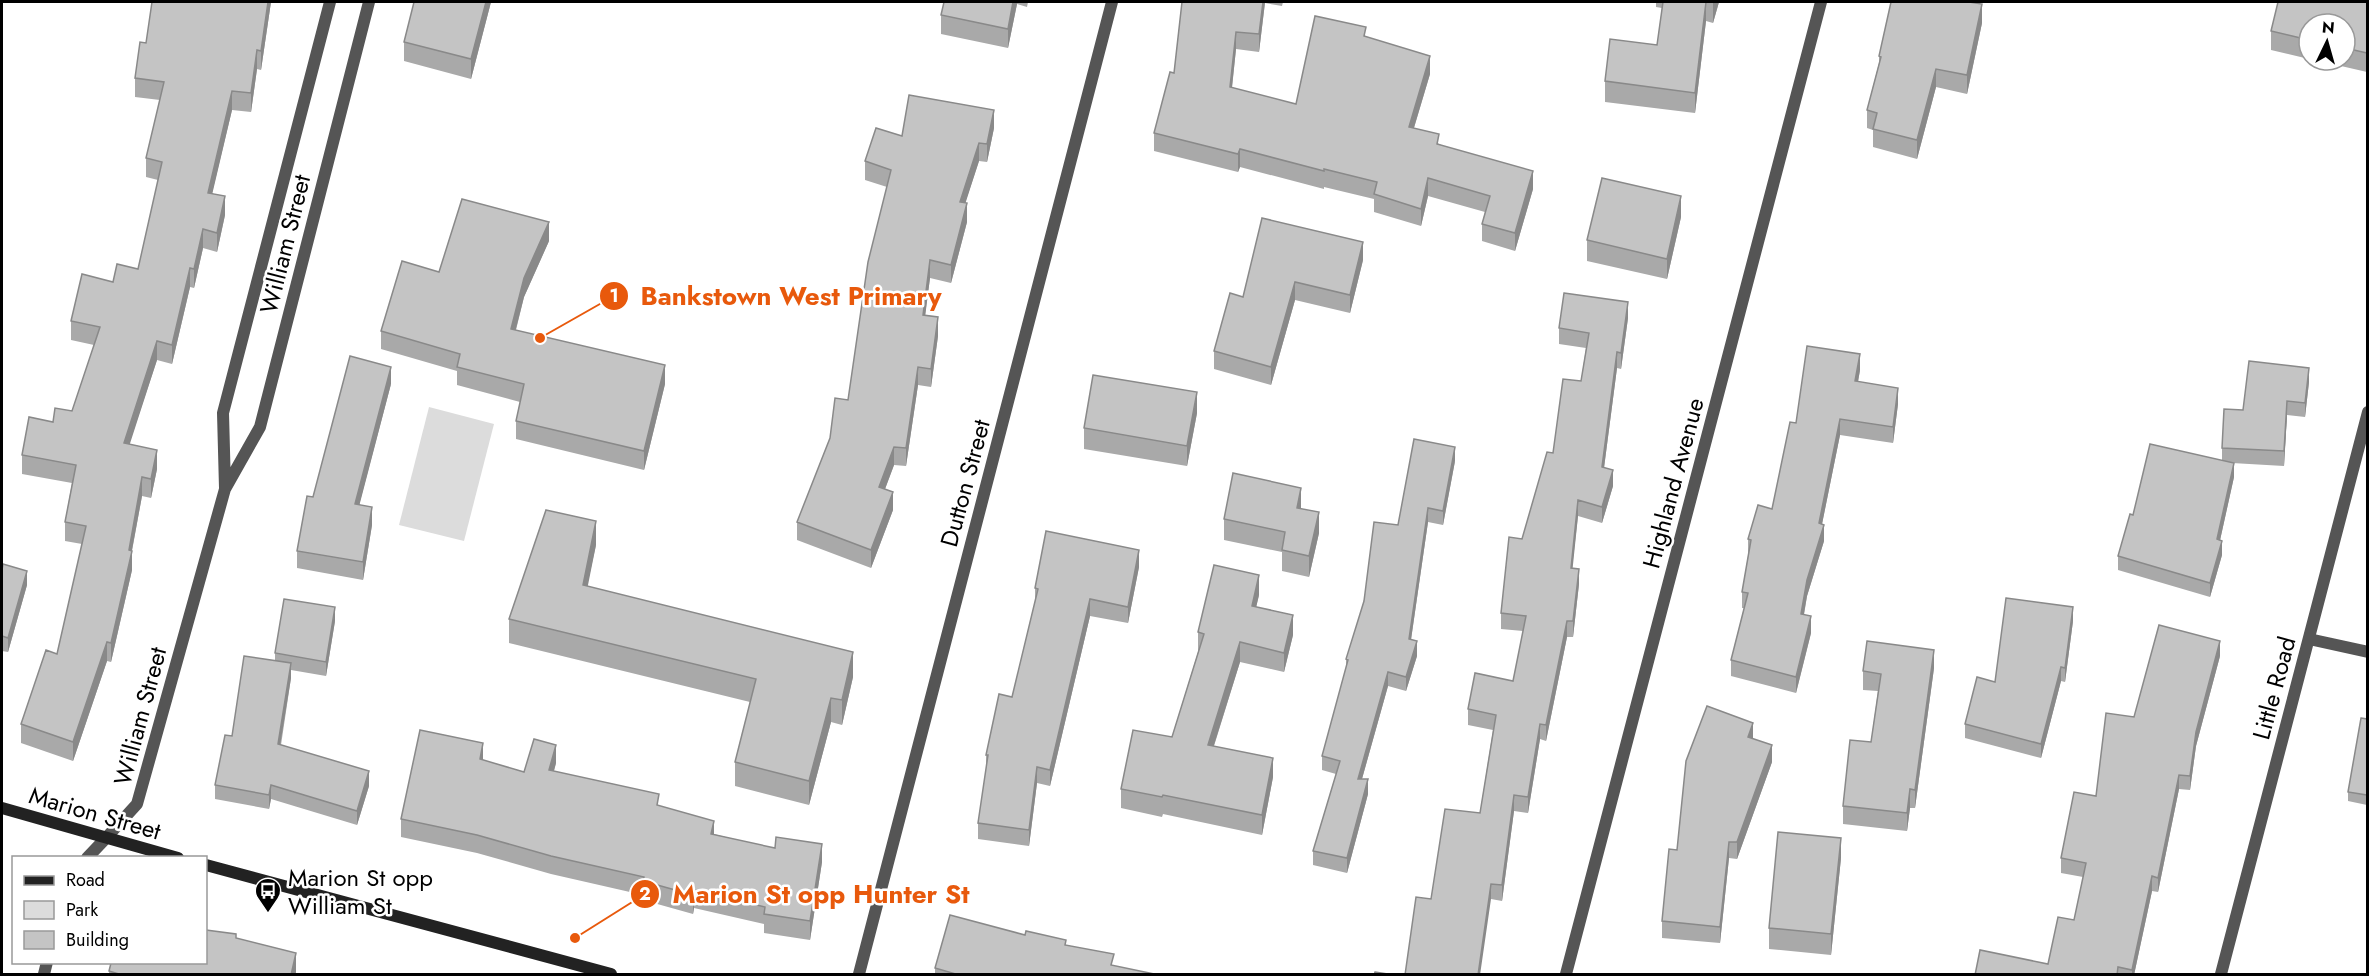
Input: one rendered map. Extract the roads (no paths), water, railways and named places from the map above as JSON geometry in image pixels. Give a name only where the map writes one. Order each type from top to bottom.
[{"type":"main road","name":"Marion Street","points":[[2,808],[171,856]]},
{"type":"main road","points":[[207,865],[610,975]]},
{"type":"street","name":"William Street","points":[[225,489],[223,413],[330,2]]},
{"type":"street","name":"William Street","points":[[89,856],[137,804],[225,489],[260,427],[369,2]]},
{"type":"street","name":"Dutton Street","points":[[859,975],[1112,2]]},
{"type":"street","name":"Highland Avenue","points":[[1566,975],[1821,2]]},
{"type":"street","name":"Little Road","points":[[2221,975],[2367,412]]},
{"type":"street","points":[[2309,639],[2367,652]]},
{"type":"place","name":"Bankstown West Primary","points":[[540,338]]},
{"type":"place","name":"Marion St opp William St","points":[[268,914]]},
{"type":"place","name":"Marion St opp Hunter St","points":[[575,938]]}]
